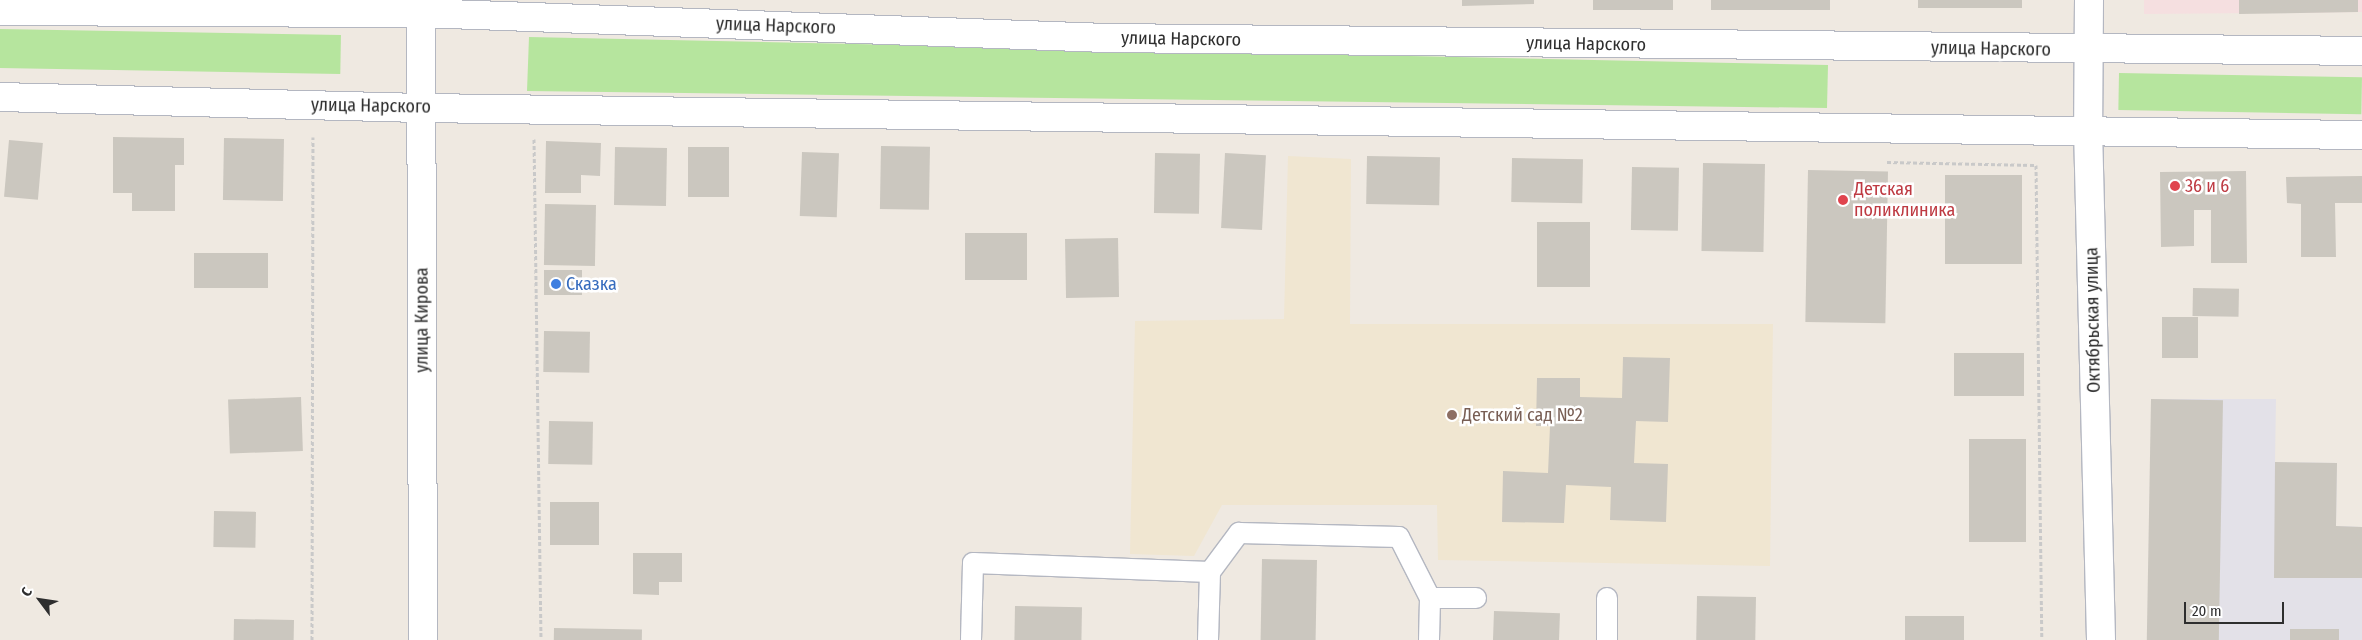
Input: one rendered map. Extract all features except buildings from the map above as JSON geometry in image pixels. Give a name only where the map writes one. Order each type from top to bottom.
[{"type":"street","name":"Октябрьская улица","points":[[2089,0],[2088,129],[2101,640]]},
{"type":"street","name":"улица Нарского","points":[[0,11],[421,6],[1105,38],[2088,50],[2362,51]]},
{"type":"street","name":"улица Кирова","points":[[421,6],[423,640]]},
{"type":"street","name":"улица Нарского","points":[[0,97],[422,108],[2088,129],[2362,135]]},
{"type":"lane","points":[[1208,640],[1210,572],[1239,533],[1399,537],[1430,598],[1428,640]]},
{"type":"lane","points":[[971,640],[973,563],[1210,572]]},
{"type":"lane","points":[[1430,598],[1476,598]]},
{"type":"lane","points":[[1607,598],[1607,640]]},
{"type":"path","points":[[534,131],[541,640]]},
{"type":"path","points":[[312,640],[313,132]]},
{"type":"path","points":[[1877,162],[2036,166],[2042,640]]},
{"type":"shaded area","points":[[2144,0],[2362,0],[2362,12],[2144,14]]},
{"type":"shaded area","name":"Детский сад №2","points":[[1288,156],[1351,159],[1350,324],[1773,324],[1770,566],[1438,560],[1437,505],[1222,505],[1194,556],[1130,554],[1135,321],[1284,319]]},
{"type":"shaded area","points":[[2151,399],[2276,399],[2275,462],[2337,463],[2336,526],[2362,527],[2362,640],[2154,640]]},
{"type":"green space","points":[[0,29],[341,35],[340,74],[0,68]]},
{"type":"green space","points":[[529,37],[1828,65],[1827,108],[527,91]]},
{"type":"green space","points":[[2119,73],[2362,77],[2361,114],[2118,110]]},
{"type":"place","name":"36 и 6","points":[[2175,186]]},
{"type":"place","name":"Детская поликлиника","points":[[1843,200]]},
{"type":"place","name":"Сказка","points":[[556,284]]},
{"type":"place","name":"Детский сад №2","points":[[1452,415]]}]
